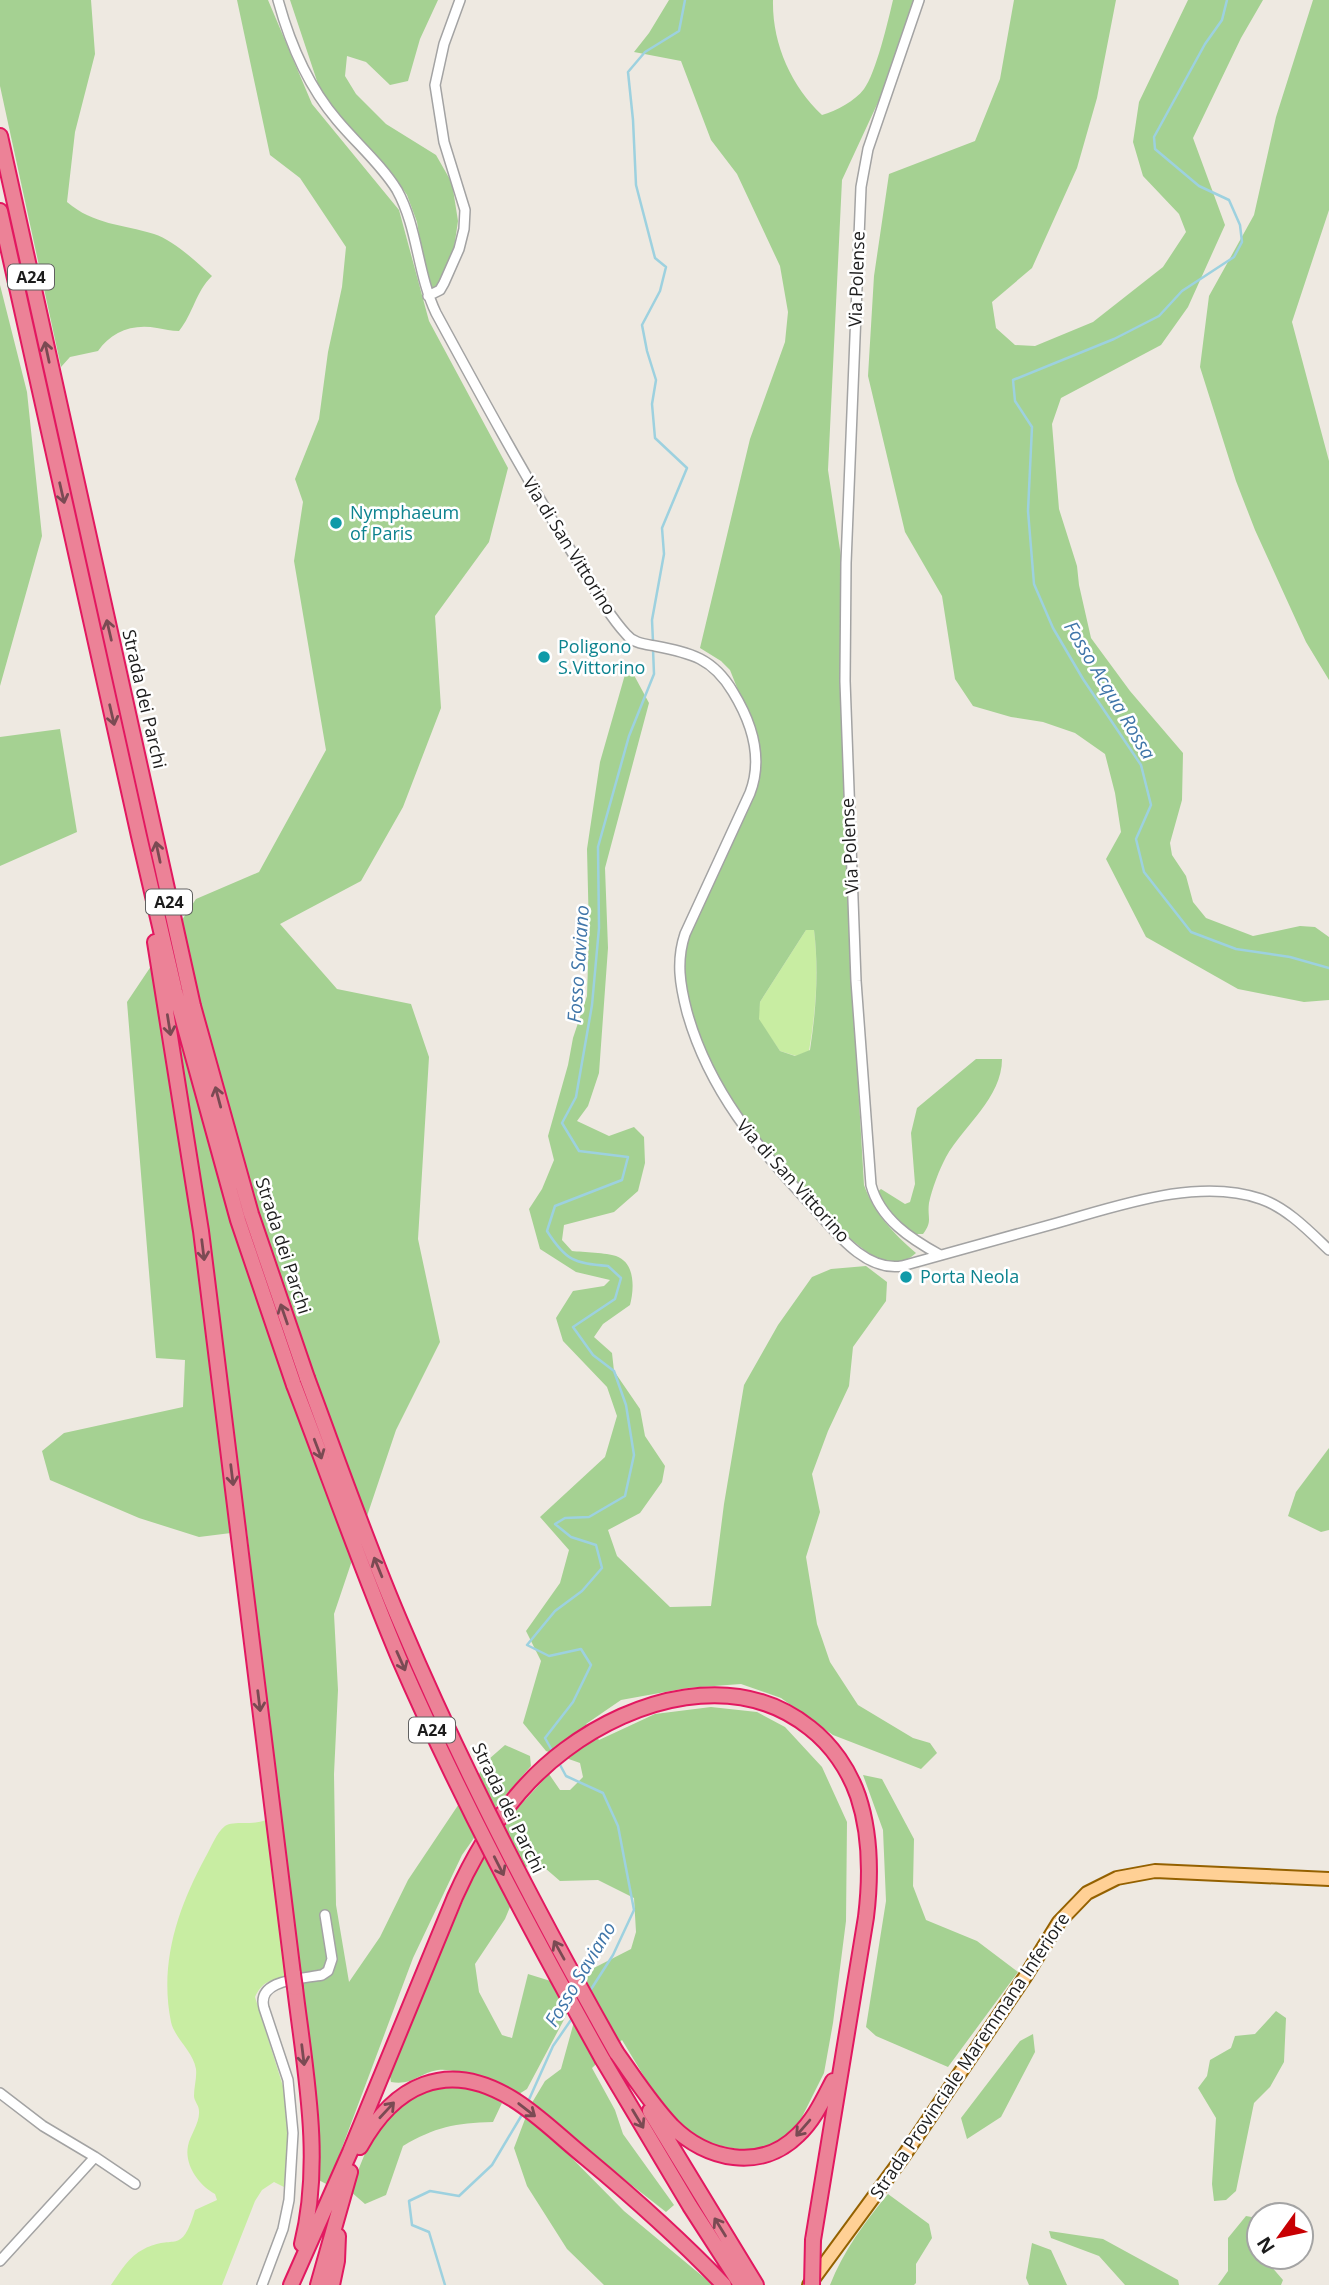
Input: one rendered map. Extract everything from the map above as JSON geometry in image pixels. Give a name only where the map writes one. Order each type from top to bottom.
[{"type":"highway","name":"Strada dei Parchi","points":[[0,136],[199,1028],[301,1382],[370,1586],[421,1706],[496,1861],[603,2060],[690,2206],[741,2285]]},
{"type":"highway","name":"Strada dei Parchi","points":[[0,211],[175,991],[221,1162],[257,1278],[427,1682],[505,1849],[616,2052],[756,2285]]},
{"type":"highway","points":[[139,836],[196,1194],[309,2110],[311,2164],[304,2235],[291,2285]]},
{"type":"highway","points":[[291,2285],[350,2152],[461,1883],[499,1819],[531,1780],[563,1752],[594,1732],[653,1705],[698,1695],[734,1695],[764,1702],[792,1715],[817,1734],[835,1753],[851,1779],[861,1807],[867,1838],[869,1869],[866,1917],[813,2240],[811,2285]]},
{"type":"highway","points":[[616,2052],[659,2111],[682,2135],[706,2149],[736,2158],[764,2156],[789,2144],[814,2116],[839,2070]]},
{"type":"highway","points":[[310,2285],[351,2169],[366,2136],[400,2097],[423,2084],[443,2080],[466,2081],[492,2088],[517,2102],[653,2216],[724,2285]]},
{"type":"highway","points":[[325,2285],[350,2152]]},
{"type":"highway","points":[[332,2285],[337,2261],[338,2207]]},
{"type":"highway","points":[[318,2285],[335,2225]]},
{"type":"main road","name":"Strada Provinciale Maremmana Inferiore","points":[[811,2285],[903,2157],[1059,1922],[1087,1893],[1117,1878],[1155,1871],[1329,1879]]},
{"type":"street","name":"Via di San Vittorino","points":[[278,0],[294,47],[312,85],[337,121],[383,171],[401,199],[409,218],[428,296],[546,511],[613,618],[635,642],[700,657],[716,668],[743,712],[757,760],[757,772],[750,793],[692,916],[680,951],[681,985],[691,1024],[718,1089],[745,1130],[849,1245],[872,1260],[892,1267],[940,1255]]},
{"type":"street","points":[[428,296],[440,290],[444,283],[459,249],[464,229],[465,210],[444,142],[435,85],[444,44],[460,0]]},
{"type":"street","name":"Via Polense","points":[[919,0],[870,142],[861,187],[846,563],[845,681],[856,981],[871,1185],[880,1205],[896,1225],[912,1239],[940,1255]]},
{"type":"street","points":[[940,1255],[1122,1205],[1205,1192],[1240,1194],[1264,1200],[1297,1221],[1329,1250]]},
{"type":"street","points":[[262,2285],[279,2242],[289,2200],[293,2133],[288,2080],[262,1997],[273,1985],[322,1975],[328,1971],[331,1959],[325,1916]]},
{"type":"street","points":[[0,2093],[43,2126],[135,2184]]},
{"type":"street","points":[[0,2261],[95,2157]]},
{"type":"green space","points":[[0,0],[91,0],[95,54],[75,132],[67,202],[98,220],[154,234],[169,241],[212,276],[179,331],[148,327],[123,330],[103,344],[98,351],[70,357],[61,367],[0,86]]},
{"type":"green space","points":[[237,0],[268,0],[312,104],[399,210],[429,321],[508,468],[489,542],[435,616],[441,708],[403,807],[361,881],[280,924],[337,989],[411,1004],[429,1057],[418,1239],[440,1342],[396,1430],[334,1614],[338,1690],[334,1774],[336,1905],[349,1982],[380,1937],[408,1880],[489,1759],[505,1745],[530,1756],[531,1766],[498,1804],[462,1855],[413,1958],[328,2185],[315,2178],[279,1794],[247,1531],[199,1537],[139,1518],[50,1480],[42,1451],[64,1433],[183,1407],[185,1360],[156,1358],[127,1002],[196,899],[259,872],[326,750],[294,561],[303,502],[295,479],[319,419],[328,352],[342,287],[346,247],[300,178],[270,155]]},
{"type":"green space","points":[[290,0],[438,0],[420,39],[408,81],[390,85],[366,62],[347,56],[345,76],[356,94],[386,124],[436,155],[452,183],[458,221],[454,248],[439,288],[432,290],[425,273],[417,222],[407,195],[392,173],[323,99]]},
{"type":"green space","points":[[669,0],[773,0],[776,32],[786,63],[801,91],[822,115],[845,105],[864,89],[877,59],[893,0],[915,0],[887,83],[842,180],[828,470],[842,563],[841,712],[864,1185],[885,1222],[916,1253],[899,1262],[887,1262],[869,1253],[847,1235],[822,1212],[772,1156],[732,1104],[721,1085],[698,1035],[688,998],[684,961],[686,943],[754,795],[761,767],[753,728],[730,670],[700,648],[750,439],[785,342],[788,312],[780,266],[737,174],[711,140],[681,61],[634,52]],"holes":[[[806,930],[814,930],[816,990],[810,1050],[795,1056],[780,1051],[759,1019],[760,1002]]]},
{"type":"green space","points":[[1014,0],[1116,0],[1097,98],[1077,168],[1032,268],[992,302],[996,328],[1015,345],[1035,346],[1093,322],[1163,267],[1186,232],[1179,214],[1143,176],[1133,142],[1139,102],[1188,0],[1263,0],[1241,38],[1193,138],[1225,225],[1188,307],[1161,345],[1061,398],[1052,424],[1059,509],[1077,566],[1091,638],[1130,691],[1183,753],[1182,800],[1170,843],[1172,855],[1186,876],[1193,902],[1206,918],[1253,936],[1300,926],[1315,927],[1329,937],[1329,1000],[1304,1002],[1238,989],[1146,937],[1106,859],[1121,832],[1105,754],[1075,733],[1043,722],[1011,717],[973,706],[955,679],[942,596],[905,532],[868,376],[874,276],[889,174],[975,141],[1000,79]]},
{"type":"green space","points":[[1313,0],[1329,0],[1329,210],[1292,322],[1329,461],[1329,680],[1306,642],[1255,530],[1236,481],[1200,367],[1209,296],[1254,215],[1276,117]]},
{"type":"green space","points":[[0,285],[27,392],[42,536],[0,686]]},
{"type":"green space","points":[[628,664],[649,703],[605,868],[608,948],[599,1073],[588,1106],[577,1121],[609,1136],[634,1127],[644,1137],[645,1163],[638,1191],[614,1212],[564,1225],[562,1240],[572,1251],[616,1256],[627,1264],[633,1285],[630,1305],[603,1324],[594,1337],[612,1353],[614,1371],[640,1409],[645,1436],[665,1466],[662,1482],[640,1513],[608,1530],[617,1556],[670,1607],[711,1606],[724,1504],[744,1385],[778,1325],[812,1277],[831,1269],[866,1266],[887,1282],[886,1301],[853,1347],[849,1386],[812,1474],[820,1512],[806,1557],[817,1624],[830,1662],[858,1705],[913,1738],[930,1743],[937,1753],[921,1769],[833,1735],[781,1698],[741,1684],[687,1688],[621,1700],[586,1724],[599,1740],[655,1714],[711,1707],[757,1712],[785,1727],[822,1767],[847,1822],[846,1921],[833,2023],[824,2073],[798,2125],[776,2143],[762,2150],[742,2150],[706,2143],[668,2116],[622,2040],[592,2068],[615,2110],[623,2134],[674,2205],[666,2212],[560,2129],[552,2138],[624,2211],[713,2285],[604,2285],[567,2249],[527,2186],[514,2148],[530,2106],[545,2081],[561,2069],[588,1971],[631,1949],[636,1932],[634,1898],[598,1880],[560,1881],[531,1856],[505,1919],[475,1964],[479,1992],[502,2035],[512,2038],[528,1974],[557,1983],[567,2014],[527,2089],[519,2094],[479,2078],[446,2070],[398,2083],[391,2082],[389,2071],[479,1864],[516,1810],[549,1774],[560,1790],[570,1790],[583,1777],[580,1763],[546,1751],[523,1723],[541,1661],[526,1631],[560,1583],[569,1550],[540,1517],[605,1457],[617,1416],[607,1387],[563,1341],[556,1318],[573,1291],[604,1286],[610,1280],[576,1272],[540,1249],[529,1209],[542,1189],[554,1160],[548,1136],[573,1038],[587,996],[587,849],[600,762]]},
{"type":"green space","points":[[60,729],[77,832],[0,866],[0,737]]},
{"type":"green space","points":[[806,930],[814,930],[815,1006],[809,1051],[796,1056],[780,1051],[758,1019],[760,1002]]},
{"type":"green space","points":[[976,1059],[1002,1059],[996,1086],[943,1162],[930,1198],[926,1230],[923,1234],[911,1234],[883,1206],[876,1193],[881,1189],[905,1204],[910,1202],[915,1184],[911,1133],[917,1108]]},
{"type":"green space","points":[[1329,1448],[1329,1530],[1321,1532],[1288,1516],[1296,1492]]},
{"type":"green space","points":[[863,1775],[882,1779],[914,1839],[913,1886],[926,1920],[977,1941],[1018,1972],[948,2067],[876,2036],[866,2027],[886,1901],[883,1830]]},
{"type":"green space","points":[[266,1820],[286,1977],[267,1982],[255,1997],[287,2099],[290,2143],[286,2188],[274,2182],[262,2190],[255,2201],[222,2285],[111,2285],[134,2256],[155,2245],[181,2239],[195,2210],[217,2200],[215,2194],[194,2174],[188,2161],[188,2146],[199,2115],[194,2096],[196,2069],[171,2022],[167,1979],[169,1957],[187,1896],[219,1833],[229,1824]]},
{"type":"green space","points":[[1276,2011],[1286,2018],[1284,2062],[1270,2087],[1254,2103],[1236,2191],[1226,2200],[1214,2201],[1212,2184],[1216,2118],[1198,2088],[1207,2076],[1210,2060],[1231,2048],[1235,2036],[1255,2034]]},
{"type":"green space","points":[[1033,2034],[1035,2052],[1001,2117],[967,2139],[961,2118],[1020,2041]]},
{"type":"green space","points":[[445,2083],[488,2093],[502,2103],[493,2122],[446,2127],[403,2146],[386,2195],[365,2204],[350,2191],[381,2124],[401,2103]]},
{"type":"green space","points":[[888,2194],[929,2224],[932,2238],[916,2264],[916,2283],[830,2285],[855,2237]]},
{"type":"green space","points":[[1245,2217],[1245,2271],[1275,2271],[1283,2280],[1281,2285],[1218,2285],[1228,2271],[1228,2238]]},
{"type":"green space","points":[[1049,2231],[1103,2239],[1178,2280],[1179,2285],[1125,2285],[1099,2256],[1051,2238]]},
{"type":"green space","points":[[1032,2243],[1051,2250],[1067,2285],[1029,2285],[1026,2278]]},
{"type":"waterway","name":"Fosso Saviano","points":[[653,642],[652,620],[664,554],[662,528],[687,468],[655,438],[652,404],[656,380],[642,325],[660,291],[666,267],[655,258],[636,185],[628,72],[645,52],[679,31],[685,0]]},
{"type":"waterway","name":"Fosso Acqua Rossa","points":[[1227,0],[1222,20],[1205,44],[1154,137],[1155,149],[1199,186],[1229,200],[1240,225],[1242,242],[1234,257],[1182,291],[1159,316],[1114,339],[1013,380],[1015,401],[1032,427],[1028,511],[1034,584],[1053,628],[1083,679],[1141,765],[1151,805],[1136,839],[1144,872],[1191,932],[1236,949],[1290,957],[1329,968]]},
{"type":"waterway","name":"Fosso Saviano","points":[[554,1754],[545,1738],[573,1702],[591,1665],[581,1649],[549,1656],[527,1645],[555,1611],[582,1591],[602,1568],[596,1545],[571,1537],[555,1524],[565,1518],[589,1517],[625,1496],[634,1455],[626,1405],[614,1371],[593,1355],[573,1327],[615,1299],[621,1278],[608,1266],[572,1259],[560,1249],[547,1231],[555,1206],[622,1180],[628,1157],[579,1151],[562,1123],[576,1097],[592,1005],[599,928],[598,847],[629,736],[654,674],[653,649]]},
{"type":"waterway","name":"Fosso Saviano","points":[[559,1763],[566,1776],[603,1793],[618,1826],[634,1910],[613,1955],[588,1994]]},
{"type":"waterway","name":"Fosso Saviano","points":[[527,2104],[553,2046],[573,2017]]},
{"type":"waterway","name":"Fosso Saviano","points":[[445,2285],[429,2232],[412,2225],[409,2201],[430,2191],[459,2196],[492,2165],[523,2113]]},
{"type":"place","name":"Nymphaeum of Paris","points":[[336,523]]},
{"type":"place","name":"Poligono S.Vittorino","points":[[544,657]]},
{"type":"place","name":"Porta Neola","points":[[906,1277]]}]
